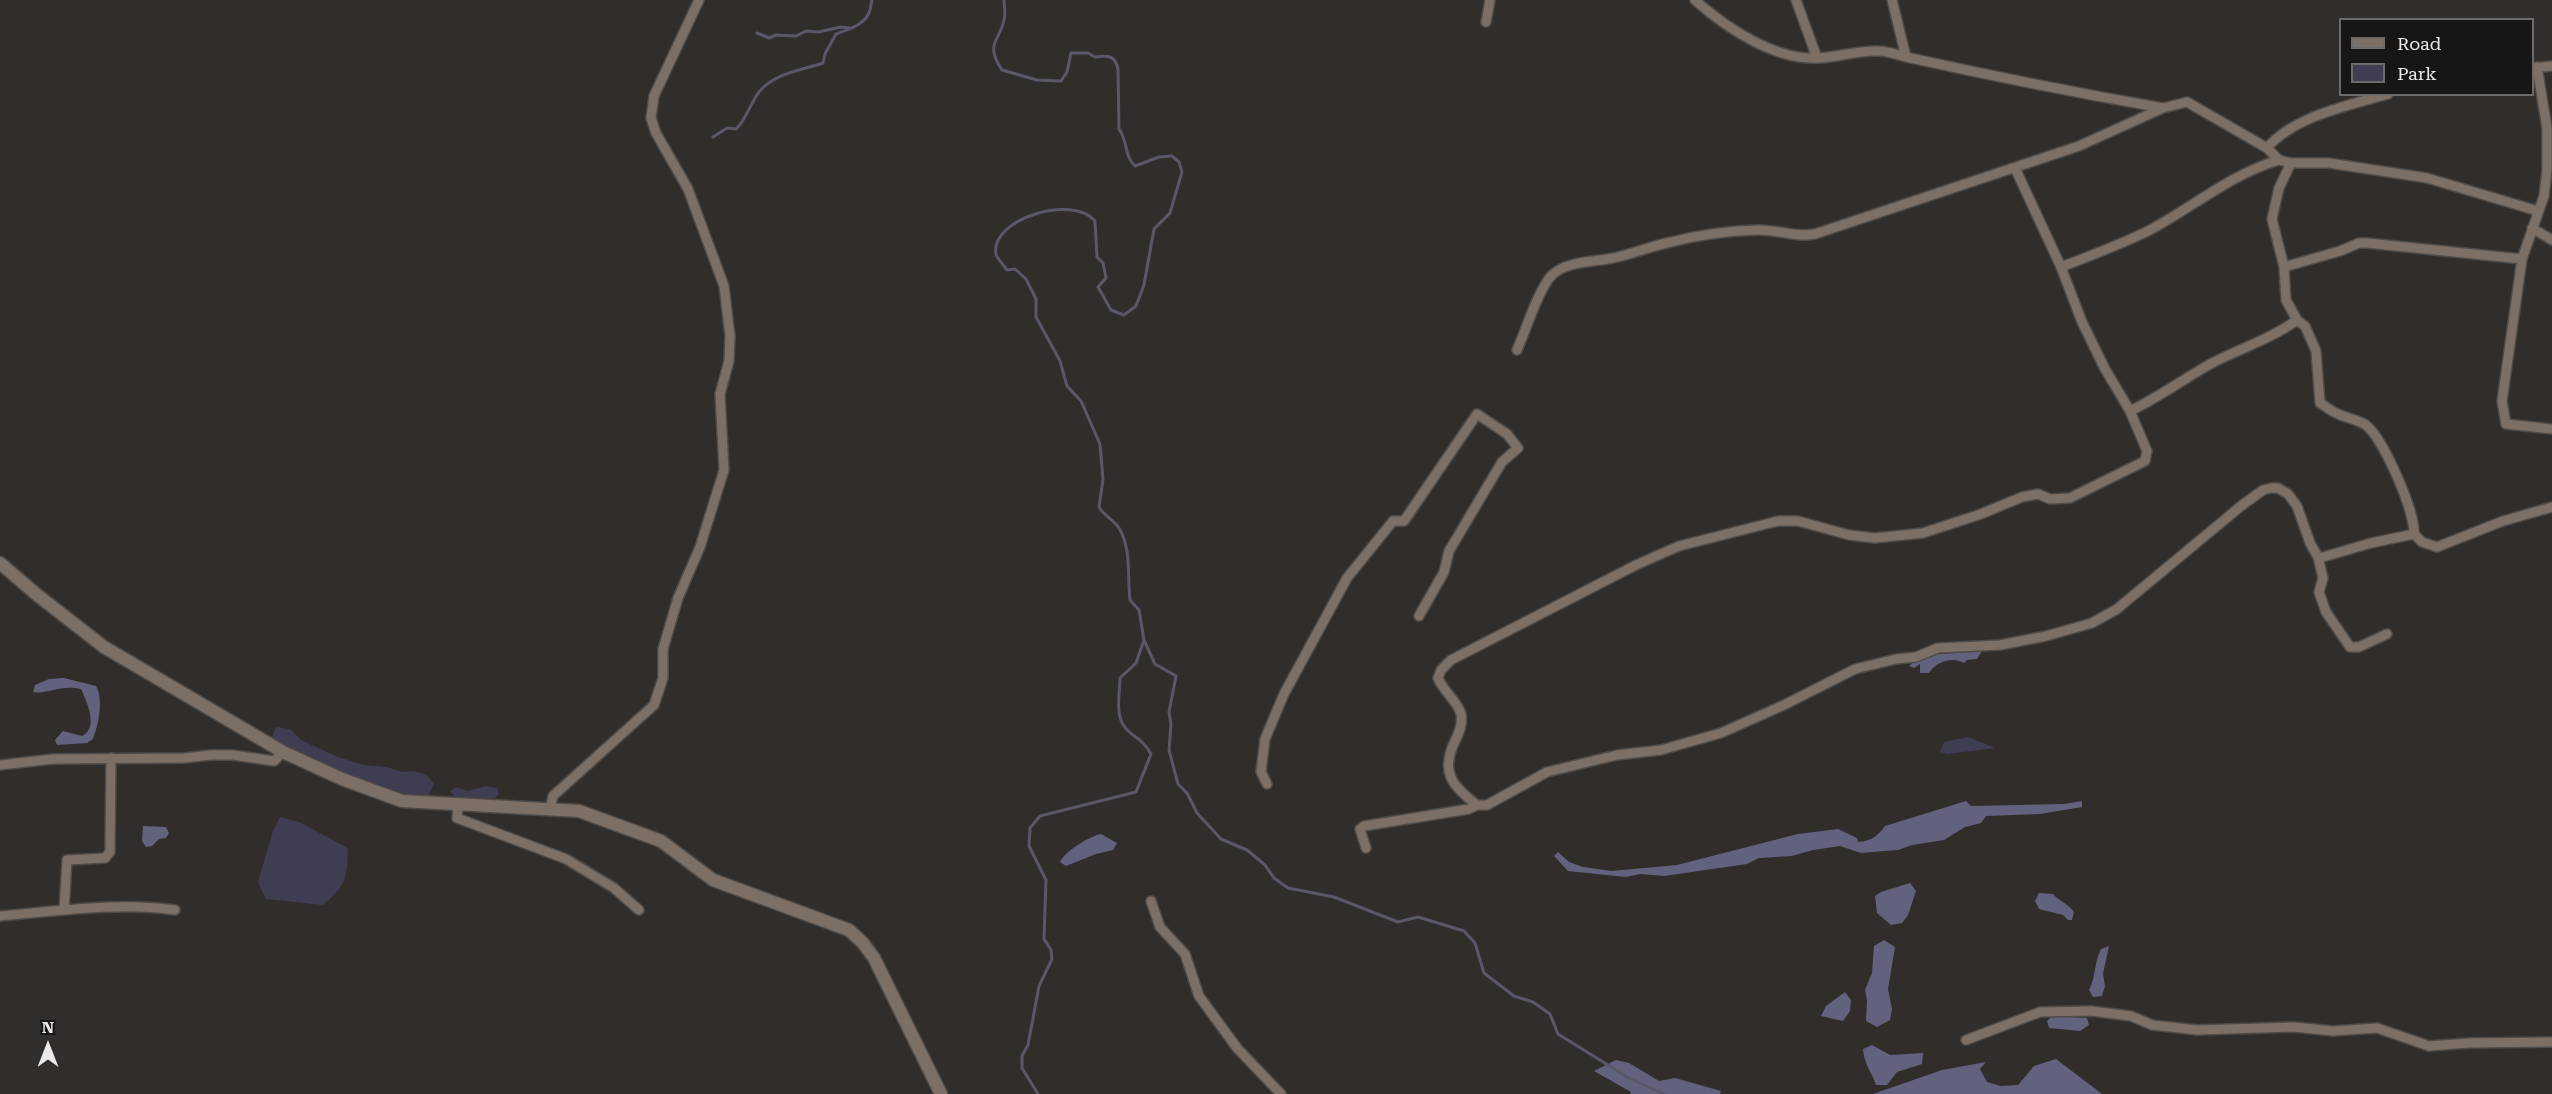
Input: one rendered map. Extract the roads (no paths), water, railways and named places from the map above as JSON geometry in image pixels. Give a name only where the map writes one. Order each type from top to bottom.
[{"type":"street","points":[[550,809],[554,796],[654,705],[663,678],[663,649],[678,598],[700,547],[724,470],[720,394],[729,361],[730,336],[724,286],[688,189],[656,133],[651,118],[654,96],[699,0]]},
{"type":"street","points":[[1486,22],[1490,0]]},
{"type":"street","points":[[1695,0],[1731,28],[1756,43],[1787,54],[1817,58],[1880,51],[2016,82],[2050,86],[2163,108]]},
{"type":"street","points":[[1796,0],[1817,58]]},
{"type":"street","points":[[1892,0],[1906,57]]},
{"type":"street","points":[[2552,66],[2535,67],[2547,128],[2547,170],[2544,196],[2522,259],[2502,401],[2506,424],[2552,429]]},
{"type":"street","points":[[2267,148],[2284,133],[2328,111],[2381,96]]},
{"type":"street","points":[[1517,350],[1546,284],[1558,270],[1672,241],[1718,233],[1758,229],[1778,230],[1802,236],[1815,234],[2079,146],[2163,108],[2187,102],[2267,148],[2279,160]]},
{"type":"street","points":[[2061,267],[2149,230],[2217,188],[2262,165],[2279,160],[2291,163],[2329,163],[2427,178],[2538,211]]},
{"type":"street","points":[[2291,163],[2279,189],[2272,219],[2284,267],[2286,300],[2297,320],[2305,326],[2316,351],[2320,403],[2336,413],[2364,423],[2374,433],[2408,507],[2414,534],[2422,542],[2437,547],[2503,521],[2552,507]]},
{"type":"street","points":[[1477,805],[1461,792],[1452,779],[1447,764],[1461,723],[1461,712],[1442,688],[1438,678],[1441,670],[1451,660],[1636,565],[1679,546],[1778,521],[1798,521],[1849,535],[1875,538],[1900,537],[1944,527],[2022,497],[2038,494],[2050,499],[2070,498],[2145,461],[2147,451],[2130,411],[2104,369],[2074,303],[2061,267],[2015,168]]},
{"type":"street","points":[[2532,228],[2552,240]]},
{"type":"street","points":[[2284,267],[2367,243],[2522,259]]},
{"type":"street","points":[[2130,411],[2153,400],[2214,362],[2285,329],[2297,320]]},
{"type":"street","points":[[1267,784],[1261,772],[1265,739],[1284,694],[1341,587],[1393,521],[1404,521],[1477,414],[1507,434],[1518,448],[1502,462],[1449,551],[1444,572],[1419,616]]},
{"type":"street","points":[[1366,848],[1360,829],[1364,826],[1487,805],[1547,772],[1609,757],[1661,750],[1721,733],[1785,705],[1855,669],[1896,659],[1916,657],[1938,648],[2000,645],[2046,636],[2092,623],[2117,609],[2170,563],[2263,490],[2278,488],[2288,494],[2296,506],[2310,543],[2318,557],[2323,578],[2319,592],[2326,612],[2350,647],[2359,647],[2386,634]]},
{"type":"street","points":[[2318,557],[2414,534]]},
{"type":"street","points":[[0,563],[104,647],[283,752],[342,779],[402,801],[579,812],[661,841],[712,880],[849,930],[874,958],[941,1094]]},
{"type":"street","points":[[0,765],[53,759],[184,758],[233,755],[274,761],[283,752]]},
{"type":"street","points":[[64,910],[67,860],[105,858],[110,852],[111,758]]},
{"type":"street","points":[[458,805],[457,818],[566,859],[614,888],[639,910]]},
{"type":"street","points":[[1151,901],[1160,927],[1185,954],[1199,996],[1237,1048],[1275,1092]]},
{"type":"street","points":[[0,916],[147,906],[175,910]]},
{"type":"street","points":[[1966,1040],[2040,1012],[2091,1011],[2131,1016],[2152,1025],[2197,1030],[2294,1027],[2333,1031],[2378,1028],[2429,1046],[2552,1042]]},
{"type":"waterway","points":[[713,137],[727,128],[736,129],[759,92],[772,80],[823,63],[825,54],[836,34],[856,26],[865,19],[872,0]]},
{"type":"waterway","points":[[1004,0],[1005,18],[994,48],[994,54],[1002,70],[1037,80],[1061,81],[1067,72],[1071,53],[1110,57],[1115,61],[1118,69],[1119,129],[1132,162],[1135,166],[1159,157],[1172,156],[1179,162],[1182,172],[1170,213],[1154,229],[1144,285],[1136,306],[1124,315],[1111,310],[1098,287],[1106,278],[1103,263],[1097,257],[1095,221],[1084,213],[1052,210],[1019,221],[1006,230],[998,241],[996,254],[1007,270],[1015,269],[1026,279],[1036,299],[1036,317],[1060,361],[1067,386],[1081,401],[1100,444],[1103,479],[1099,507],[1117,525],[1123,536],[1127,554],[1130,600],[1139,610],[1144,640],[1155,664],[1176,676],[1169,712],[1171,724],[1169,750],[1178,784],[1187,793],[1197,813],[1221,839],[1247,850],[1265,865],[1274,878],[1288,888],[1334,897],[1398,922],[1418,917],[1464,931],[1475,943],[1484,973],[1514,996],[1533,1002],[1550,1014],[1558,1034],[1629,1078],[1664,1094]]},
{"type":"waterway","points":[[757,33],[769,38],[776,35],[796,36],[806,31],[818,32],[841,27],[850,28]]},
{"type":"waterway","points":[[1038,1094],[1022,1068],[1022,1056],[1028,1045],[1039,986],[1052,959],[1051,950],[1044,939],[1046,880],[1029,846],[1030,828],[1040,816],[1136,792],[1151,754],[1121,721],[1119,696],[1120,678],[1136,663],[1144,640]]}]
